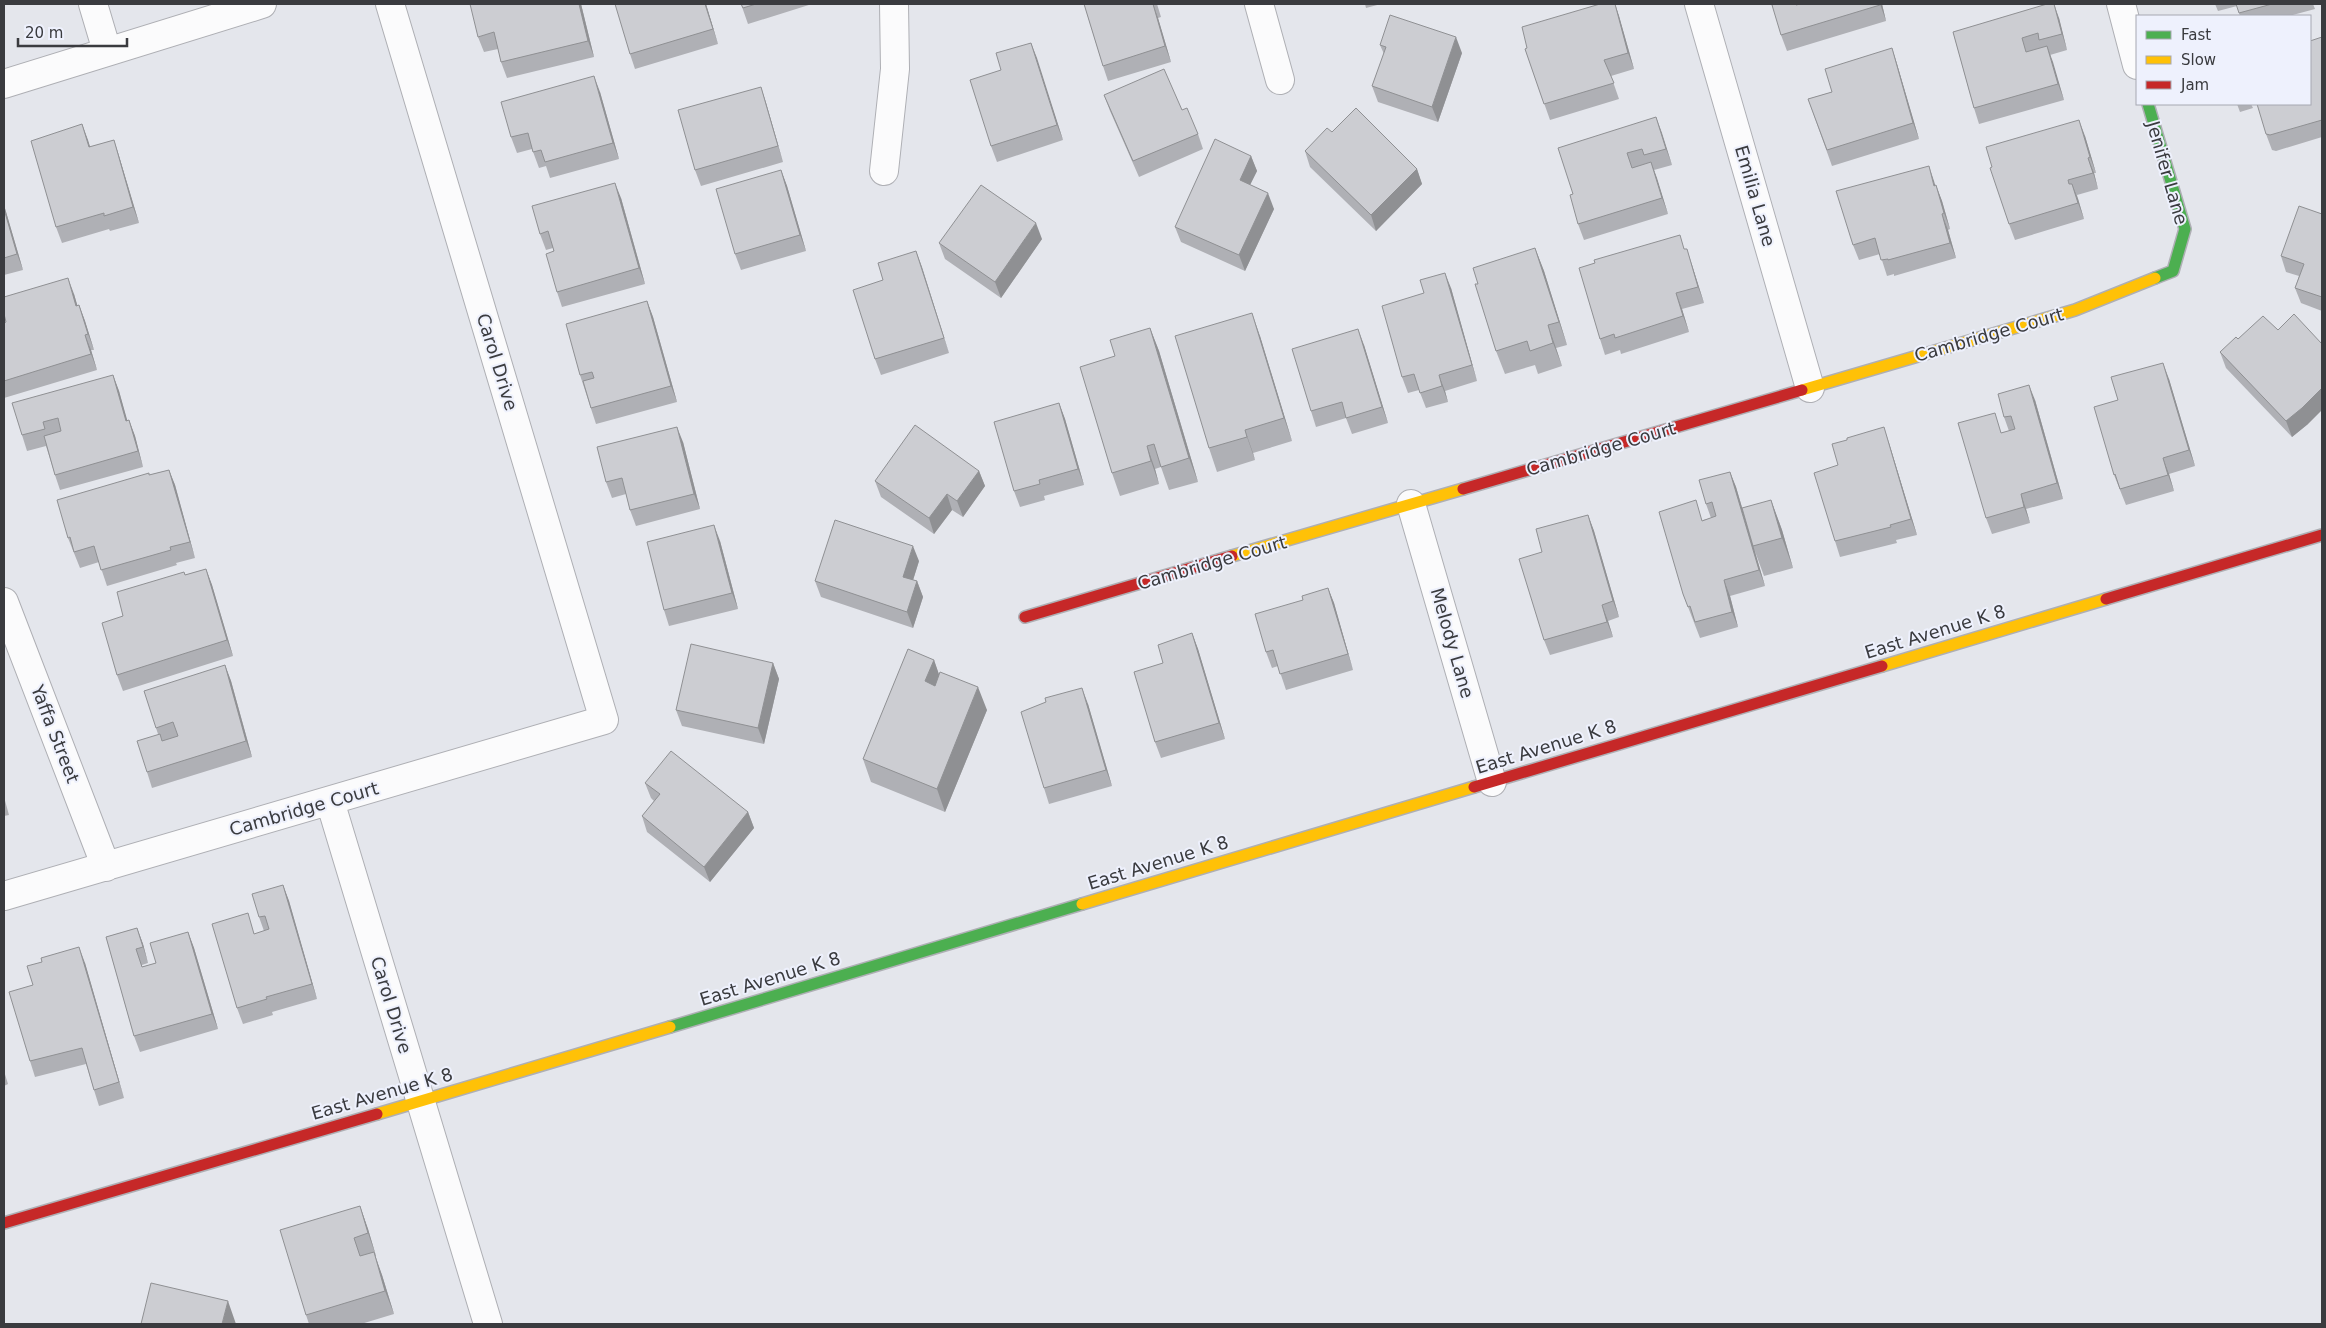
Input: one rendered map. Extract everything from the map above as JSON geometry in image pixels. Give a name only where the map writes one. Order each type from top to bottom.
[{"type":"street","points":[[92,4],[106,51]]},
{"type":"street","points":[[4,84],[262,4]]},
{"type":"street","name":"Carol Drive","points":[[390,4],[604,720]]},
{"type":"street","points":[[884,171],[895,69],[894,4]]},
{"type":"street","points":[[1259,4],[1280,80]]},
{"type":"street","name":"Emilia Lane","points":[[1699,4],[1810,388]]},
{"type":"street","points":[[2121,4],[2136,62]]},
{"type":"street","name":"Jenifer Lane","points":[[2148,105],[2185,229],[2173,271]]},
{"type":"street","name":"Cambridge Court","points":[[1025,617],[2075,310],[2173,271]]},
{"type":"street","name":"Melody Lane","points":[[1411,504],[1492,782]]},
{"type":"street","name":"East Avenue K 8","points":[[4,1222],[420,1101],[2322,535]]},
{"type":"street","name":"Yaffa Street","points":[[4,602],[106,867]]},
{"type":"street","name":"Cambridge Court","points":[[4,896],[604,720]]},
{"type":"street","name":"Carol Drive","points":[[330,801],[488,1324]]},
{"type":"building","points":[[470,4],[579,4],[588,41],[501,62],[494,32],[478,37]]},
{"type":"building","points":[[615,4],[705,4],[713,29],[630,54]]},
{"type":"building","points":[[741,4],[756,4],[743,8]]},
{"type":"building","points":[[1084,4],[1153,4],[1165,46],[1103,66]]},
{"type":"building","points":[[1600,4],[1615,4],[1628,53],[1604,60],[1614,83],[1544,104],[1525,49],[1527,48],[1522,27]]},
{"type":"building","points":[[2047,4],[2054,4],[2062,34],[2039,40],[2038,33],[2022,38],[2026,52],[2047,46],[2058,84],[1974,108],[1953,32]]},
{"type":"building","points":[[2236,4],[2272,4],[2239,13]]},
{"type":"building","points":[[1772,5],[1880,5],[1781,35]]},
{"type":"building","points":[[1390,15],[1456,37],[1432,107],[1372,86],[1386,47],[1380,45]]},
{"type":"building","points":[[2322,37],[2322,120],[2270,135],[2266,134],[2257,105],[2311,105],[2311,41]]},
{"type":"building","points":[[1031,43],[1057,125],[991,146],[970,80],[1001,70],[996,53]]},
{"type":"building","points":[[1892,48],[1913,123],[1827,150],[1808,99],[1832,92],[1825,69]]},
{"type":"building","points":[[1164,69],[1182,110],[1187,108],[1198,134],[1133,161],[1104,95]]},
{"type":"building","points":[[594,76],[613,143],[545,162],[541,150],[533,152],[528,133],[511,137],[501,102]]},
{"type":"building","points":[[761,87],[778,146],[695,170],[678,110]]},
{"type":"building","points":[[1356,108],[1417,169],[1371,215],[1305,151],[1327,128],[1332,132]]},
{"type":"building","points":[[1656,117],[1666,149],[1644,155],[1642,149],[1627,153],[1632,168],[1651,162],[1662,198],[1578,224],[1570,195],[1573,194],[1558,148]]},
{"type":"building","points":[[2079,120],[2093,173],[2068,180],[2069,184],[2072,184],[2078,203],[2009,224],[1990,168],[1992,167],[1986,147]]},
{"type":"building","points":[[82,124],[89,147],[114,140],[133,207],[56,227],[31,141]]},
{"type":"building","points":[[1215,139],[1251,156],[1240,180],[1268,193],[1239,255],[1175,227]]},
{"type":"building","points":[[1929,166],[1944,213],[1942,214],[1950,243],[1888,260],[1881,260],[1875,238],[1853,245],[1836,191]]},
{"type":"building","points":[[781,170],[800,235],[735,254],[716,189]]},
{"type":"building","points":[[615,183],[639,268],[557,292],[546,254],[554,251],[548,231],[540,234],[532,206]]},
{"type":"building","points":[[981,185],[1036,223],[995,282],[939,243]]},
{"type":"building","points":[[2299,206],[2322,214],[2322,297],[2295,288],[2304,264],[2281,256]]},
{"type":"building","points":[[4,209],[17,254],[4,258]]},
{"type":"building","points":[[1680,235],[1684,249],[1687,249],[1698,287],[1676,293],[1683,316],[1615,338],[1614,334],[1600,339],[1579,268],[1595,263],[1594,260]]},
{"type":"building","points":[[1535,248],[1559,322],[1548,325],[1553,343],[1530,351],[1527,341],[1496,351],[1475,284],[1478,284],[1473,268]]},
{"type":"building","points":[[916,251],[944,338],[875,359],[853,290],[883,280],[878,263]]},
{"type":"building","points":[[1445,273],[1472,365],[1439,375],[1442,386],[1420,393],[1414,374],[1402,377],[1382,306],[1424,293],[1420,280]]},
{"type":"building","points":[[68,278],[76,306],[79,305],[88,334],[85,335],[91,354],[4,381],[4,323],[6,322],[4,297]]},
{"type":"building","points":[[647,301],[671,386],[591,408],[583,381],[594,378],[592,372],[580,375],[566,324]]},
{"type":"building","points":[[1252,313],[1284,418],[1245,430],[1247,437],[1209,448],[1175,336]]},
{"type":"building","points":[[2294,314],[2322,344],[2322,388],[2286,421],[2220,352],[2236,337],[2238,339],[2263,316],[2278,330]]},
{"type":"building","points":[[1150,328],[1189,458],[1161,467],[1154,444],[1147,446],[1151,461],[1112,473],[1080,367],[1115,356],[1110,340]]},
{"type":"building","points":[[1358,329],[1382,407],[1346,418],[1342,402],[1311,411],[1292,349]]},
{"type":"building","points":[[2163,363],[2189,450],[2163,458],[2168,475],[2120,489],[2094,407],[2118,400],[2111,377]]},
{"type":"building","points":[[113,375],[126,421],[129,420],[138,451],[55,475],[44,436],[61,431],[58,418],[43,422],[45,429],[22,435],[12,403]]},
{"type":"building","points":[[2029,385],[2057,483],[2021,494],[2024,507],[1986,518],[1958,423],[1995,413],[2001,433],[2015,429],[2011,416],[2004,417],[1998,394]]},
{"type":"building","points":[[1059,403],[1078,469],[1039,480],[1040,484],[1014,491],[994,422]]},
{"type":"building","points":[[915,425],[979,471],[957,501],[947,494],[929,518],[875,481]]},
{"type":"building","points":[[677,427],[694,494],[630,510],[622,478],[606,482],[597,447]]},
{"type":"building","points":[[1884,427],[1911,519],[1890,525],[1891,527],[1835,541],[1814,473],[1838,465],[1832,444]]},
{"type":"building","points":[[169,470],[190,542],[170,547],[171,550],[101,570],[94,546],[74,552],[57,500],[149,473],[149,475]]},
{"type":"building","points":[[1730,472],[1759,570],[1724,580],[1732,612],[1695,622],[1690,606],[1688,607],[1683,594],[1659,512],[1696,500],[1702,521],[1716,516],[1712,502],[1706,504],[1699,480]]},
{"type":"building","points":[[1771,500],[1782,538],[1753,546],[1742,508]]},
{"type":"building","points":[[1588,515],[1613,601],[1602,605],[1607,622],[1544,640],[1519,559],[1542,552],[1536,529]]},
{"type":"building","points":[[835,520],[913,546],[903,577],[917,581],[907,612],[815,581]]},
{"type":"building","points":[[714,525],[732,593],[664,610],[647,542]]},
{"type":"building","points":[[206,569],[227,640],[117,675],[102,623],[123,616],[117,592],[184,572],[185,575]]},
{"type":"building","points":[[1328,588],[1348,654],[1280,674],[1273,650],[1266,652],[1255,614],[1303,600],[1302,596]]},
{"type":"building","points":[[1192,633],[1219,723],[1155,742],[1134,672],[1163,663],[1158,645]]},
{"type":"building","points":[[691,644],[773,663],[758,728],[676,710]]},
{"type":"building","points":[[908,649],[934,660],[925,681],[935,686],[940,672],[978,687],[937,789],[863,759]]},
{"type":"building","points":[[225,665],[246,741],[147,772],[137,741],[160,734],[162,741],[178,736],[173,722],[156,728],[144,691]]},
{"type":"building","points":[[1082,688],[1106,770],[1044,788],[1021,712],[1046,702],[1045,698]]},
{"type":"building","points":[[671,751],[748,812],[704,867],[642,816],[660,794],[645,783]]},
{"type":"building","points":[[283,885],[312,984],[266,997],[267,999],[237,1008],[212,924],[248,913],[254,934],[269,929],[265,916],[259,917],[252,894]]},
{"type":"building","points":[[137,928],[143,947],[136,949],[142,967],[156,963],[150,943],[188,932],[212,1014],[134,1036],[106,937]]},
{"type":"building","points":[[79,947],[119,1082],[94,1090],[82,1048],[30,1061],[9,992],[33,985],[27,966],[42,962],[41,958]]},
{"type":"building","points":[[360,1206],[368,1233],[354,1238],[360,1256],[374,1252],[385,1291],[306,1315],[280,1230]]},
{"type":"building","points":[[151,1283],[228,1301],[222,1324],[141,1324]]},
{"type":"traffic: fast","points":[[2148,105],[2185,229],[2173,271],[2155,278]]},
{"type":"traffic: fast","points":[[670,1027],[1082,904]]},
{"type":"traffic: slow","points":[[1802,390],[2075,310],[2155,278]]},
{"type":"traffic: slow","points":[[1232,556],[1463,489]]},
{"type":"traffic: slow","points":[[1882,666],[2106,599]]},
{"type":"traffic: slow","points":[[1082,904],[1474,787]]},
{"type":"traffic: slow","points":[[377,1114],[670,1027]]},
{"type":"traffic: jam","points":[[1463,489],[1802,390]]},
{"type":"traffic: jam","points":[[2106,599],[2322,535]]},
{"type":"traffic: jam","points":[[1025,617],[1232,556]]},
{"type":"traffic: jam","points":[[1474,787],[1882,666]]},
{"type":"traffic: jam","points":[[4,1223],[377,1114]]}]
